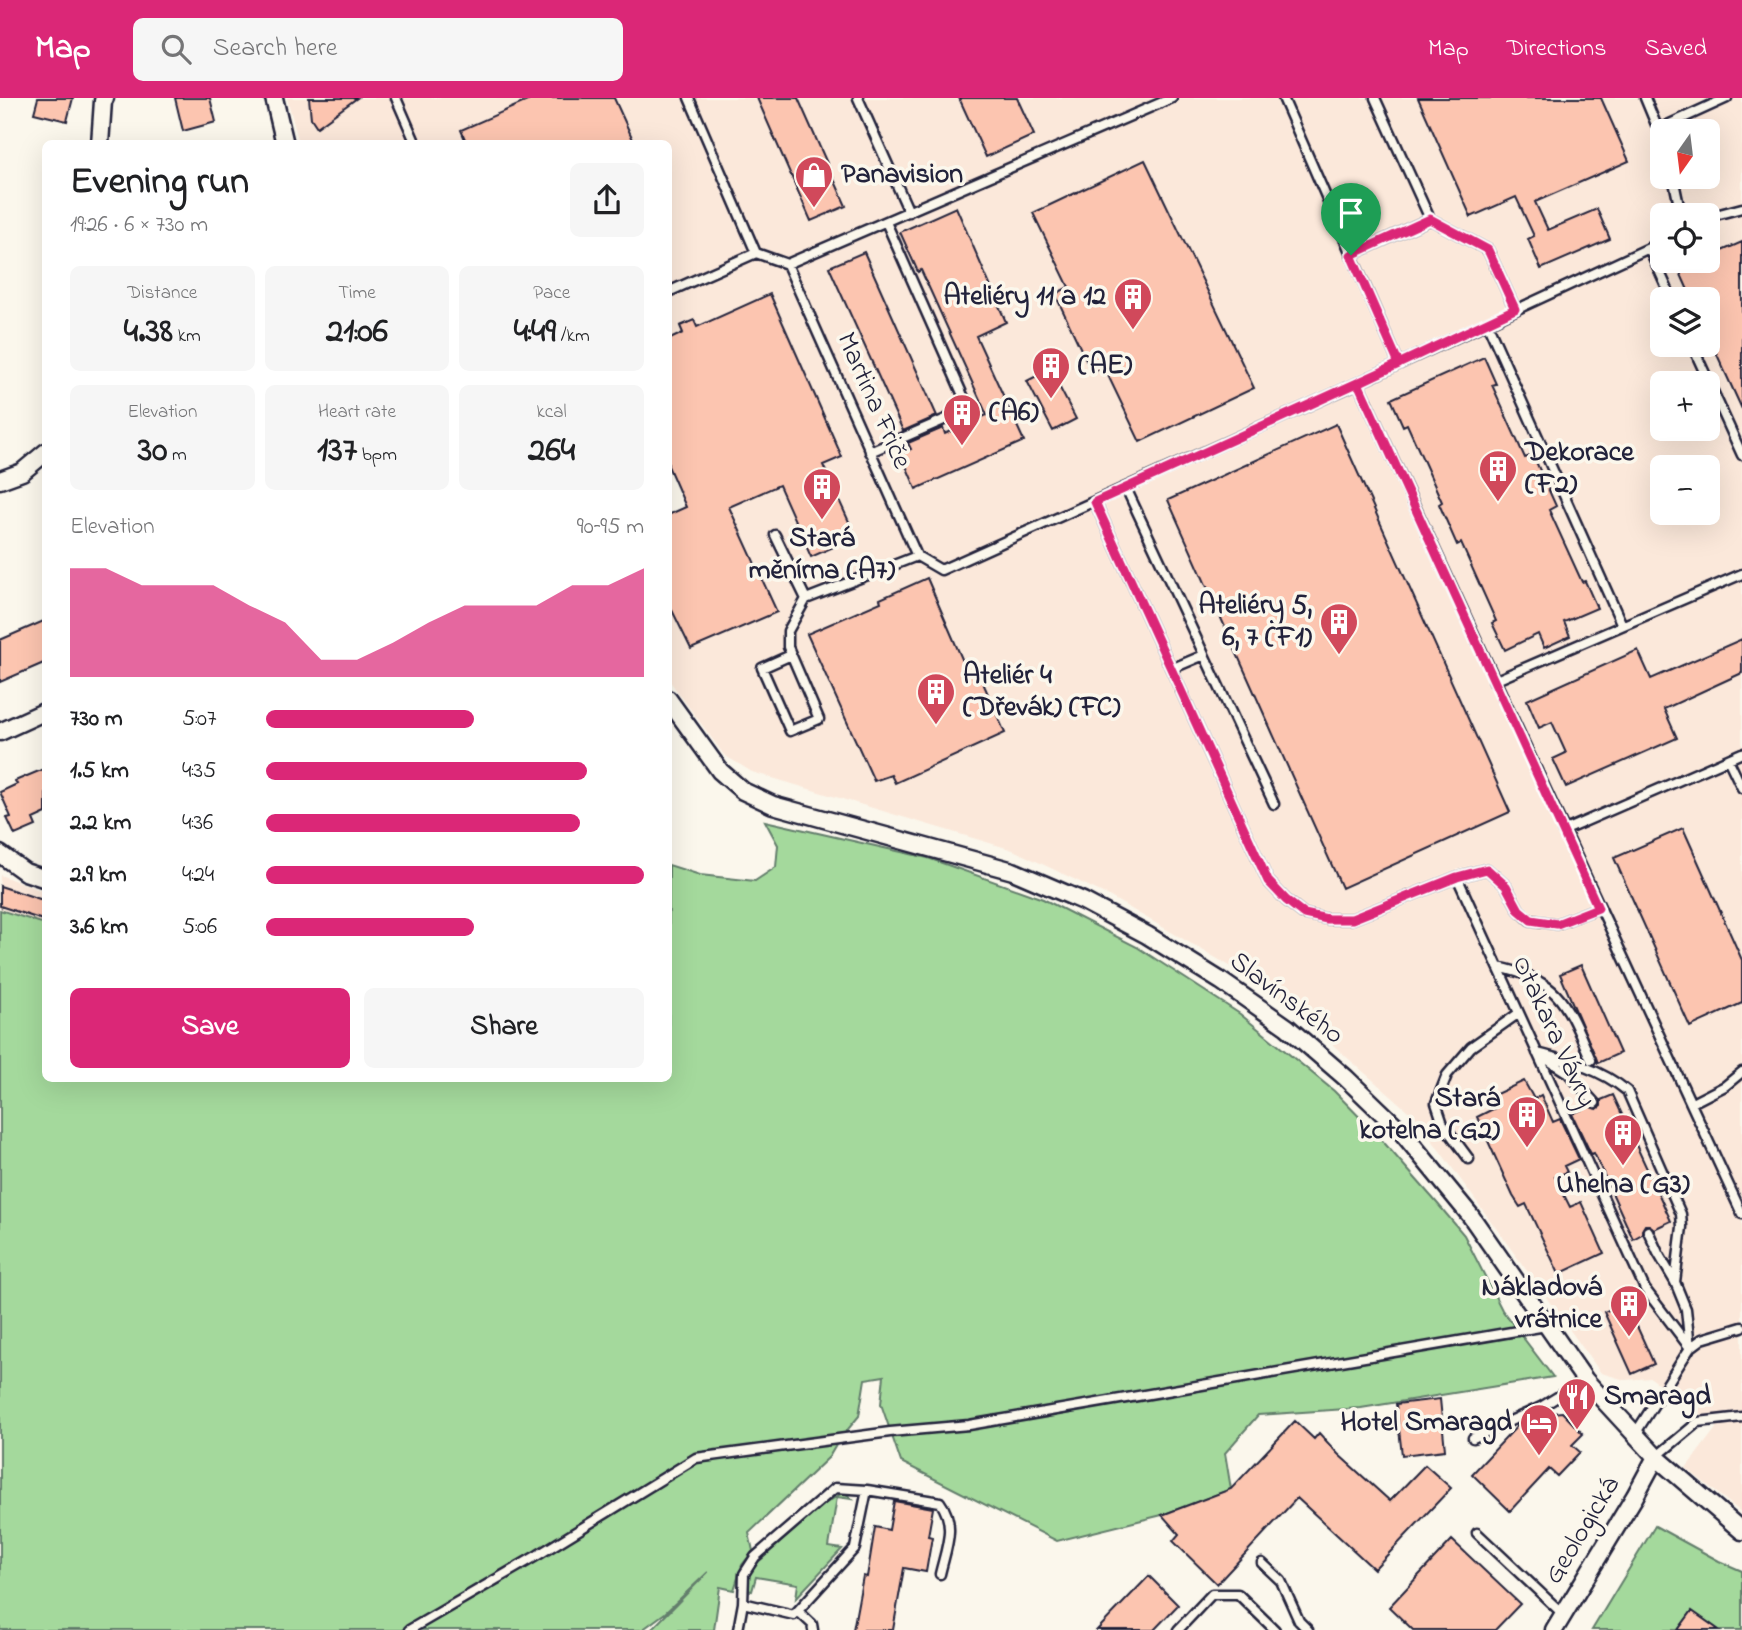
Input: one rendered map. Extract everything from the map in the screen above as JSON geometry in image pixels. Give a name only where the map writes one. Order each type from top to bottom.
[{"type":"street","points":[[100,140],[103,102],[106,98]]},
{"type":"street","points":[[274,98],[284,140]]},
{"type":"street","points":[[0,480],[22,472],[42,455]]},
{"type":"street","name":"Slavínského","points":[[672,705],[720,771],[743,791],[773,805],[1013,871],[1083,901],[1147,935],[1221,981],[1287,1027],[1401,1131],[1470,1216],[1585,1380],[1656,1457],[1742,1531]]},
{"type":"street","points":[[0,732],[42,713]]},
{"type":"street","points":[[0,854],[25,872],[42,878]]},
{"type":"street","name":"Geologická","points":[[1554,1630],[1656,1457]]},
{"type":"lane","points":[[688,98],[756,253]]},
{"type":"lane","points":[[858,98],[909,212]]},
{"type":"lane","points":[[672,290],[756,253],[787,264],[1172,98]]},
{"type":"lane","points":[[1283,98],[1399,364]]},
{"type":"lane","points":[[1375,98],[1430,219],[1488,250],[1515,309]]},
{"type":"lane","points":[[1645,98],[1655,119]]},
{"type":"lane","points":[[1682,119],[1727,98]]},
{"type":"lane","points":[[398,99],[414,140]]},
{"type":"lane","points":[[1720,214],[1742,208]]},
{"type":"lane","points":[[1351,255],[1430,219]]},
{"type":"lane","points":[[870,452],[969,410],[886,222]]},
{"type":"lane","points":[[791,656],[762,668],[790,731],[819,719],[788,647],[788,631],[806,599],[917,556],[941,570],[1358,383],[1649,248],[1667,287]]},
{"type":"lane","name":"Martina Friče","points":[[787,264],[917,556]]},
{"type":"lane","points":[[1487,323],[1622,625]]},
{"type":"lane","points":[[1697,357],[1742,455]]},
{"type":"lane","points":[[1358,383],[1598,908],[1742,1214]]},
{"type":"lane","points":[[1126,488],[1274,804]]},
{"type":"lane","points":[[1095,502],[1268,881],[1286,900],[1304,914],[1327,919],[1352,919],[1457,877],[1487,869],[1506,886],[1519,910],[1531,920],[1557,924],[1598,908]]},
{"type":"lane","points":[[775,535],[806,599]]},
{"type":"lane","points":[[1494,681],[1742,574]]},
{"type":"lane","points":[[1171,669],[1204,655]]},
{"type":"lane","points":[[1563,831],[1742,753]]},
{"type":"lane","points":[[1728,759],[1742,788]]},
{"type":"lane","name":"Otakara Vávry","points":[[1457,877],[1645,1289],[1690,1348]]},
{"type":"lane","points":[[1498,967],[1528,975],[1556,992],[1567,1006],[1591,1060]]},
{"type":"lane","points":[[1469,1159],[1443,1124],[1436,1103],[1447,1075],[1471,1046],[1519,1013]]},
{"type":"lane","points":[[1537,1053],[1568,1073],[1595,1103]]},
{"type":"lane","points":[[1537,1053],[1599,1072],[1627,1091],[1681,1214],[1682,1227],[1675,1282]]},
{"type":"lane","points":[[1692,1103],[1725,1086],[1742,1072]]},
{"type":"lane","points":[[1648,1231],[1675,1282],[1686,1310],[1690,1348]]},
{"type":"lane","points":[[409,1630],[696,1458],[890,1432],[969,1425],[1546,1326]]},
{"type":"lane","points":[[1635,1434],[1690,1348],[1702,1339],[1742,1327]]},
{"type":"lane","points":[[1473,1438],[1541,1406],[1585,1380]]},
{"type":"lane","points":[[1656,1457],[1698,1422],[1742,1418]]},
{"type":"lane","points":[[738,1630],[744,1574],[755,1557],[835,1488],[867,1490],[940,1502],[948,1513],[950,1525],[940,1574]]},
{"type":"lane","points":[[743,1603],[794,1615],[855,1548],[867,1490]]},
{"type":"lane","points":[[1477,1533],[1564,1615]]},
{"type":"lane","points":[[1262,1563],[1281,1581],[1299,1621],[1308,1630]]},
{"type":"lane","points":[[1178,1630],[1212,1594],[1238,1594],[1275,1630]]},
{"type":"lane","points":[[798,1611],[812,1624],[813,1630]]},
{"type":"shaded area","points":[[287,98],[1742,98],[1742,1513],[1686,1468],[1717,1427],[1651,1378],[1625,1380],[1601,1373],[1416,1118],[1268,988],[1107,895],[1013,850],[752,772],[724,755],[672,684],[672,514],[682,509],[684,503],[672,475],[672,140],[298,140]]},
{"type":"shaded area","points":[[0,875],[42,891],[42,923],[0,910]]},
{"type":"green space","points":[[765,821],[928,858],[1043,899],[1137,947],[1240,1014],[1334,1091],[1437,1203],[1464,1235],[1502,1310],[1553,1377],[1361,1408],[1258,1415],[1225,1453],[1231,1489],[1162,1515],[1057,1541],[901,1462],[881,1404],[884,1376],[865,1379],[859,1416],[829,1457],[749,1533],[753,1551],[742,1565],[734,1590],[720,1587],[714,1630],[651,1630],[708,1572],[665,1613],[642,1630],[0,1630],[0,910],[42,923],[42,1082],[672,1082],[672,866],[700,875],[755,881],[776,867],[778,845]]},
{"type":"green space","points":[[844,1492],[852,1499],[837,1497],[829,1547],[842,1549],[796,1598],[798,1584],[756,1577],[752,1591],[746,1590],[751,1571],[757,1563],[823,1505]]},
{"type":"green space","points":[[1655,1526],[1742,1571],[1742,1630],[1719,1630],[1692,1611],[1678,1630],[1592,1630]]},
{"type":"building","points":[[38,98],[73,98],[67,121],[34,113]]},
{"type":"building","points":[[175,98],[210,98],[216,122],[183,131]]},
{"type":"building","points":[[309,98],[357,98],[317,127],[311,118]]},
{"type":"building","points":[[534,98],[614,98],[633,140],[465,140],[461,130]]},
{"type":"building","points":[[757,98],[798,98],[846,206],[811,221]]},
{"type":"building","points":[[959,98],[1017,98],[1034,135],[986,157]]},
{"type":"building","points":[[1418,98],[1601,98],[1629,161],[1535,202],[1548,230],[1597,209],[1610,239],[1541,269],[1528,239],[1534,236],[1516,197],[1471,217]]},
{"type":"building","name":"Ateliéry 11 a 12","points":[[1145,160],[1254,388],[1140,442],[1104,367],[1092,373],[1055,294],[1069,287],[1033,213]]},
{"type":"building","points":[[956,207],[1006,322],[976,336],[1024,441],[916,489],[901,454],[911,449],[908,443],[943,428],[945,434],[987,415],[921,270],[918,272],[900,232]]},
{"type":"building","points":[[1742,242],[1742,409],[1718,357],[1720,287],[1687,287],[1680,273],[1720,273],[1720,252]]},
{"type":"building","points":[[864,252],[937,416],[903,431],[829,267]]},
{"type":"building","points":[[770,294],[842,457],[823,465],[856,537],[811,557],[779,485],[729,507],[777,612],[691,649],[672,610],[672,513],[686,507],[672,475],[672,338],[683,333],[680,326],[694,320],[697,327]]},
{"type":"building","name":"Dekorace (F2)","points":[[1484,357],[1496,384],[1492,385],[1525,458],[1533,455],[1556,506],[1549,510],[1597,608],[1564,622],[1570,636],[1544,648],[1538,634],[1505,650],[1492,623],[1496,621],[1461,543],[1457,545],[1439,504],[1442,502],[1407,424],[1403,426],[1391,399]]},
{"type":"building","name":"(AE)","points":[[1050,369],[1076,419],[1053,431],[1027,381]]},
{"type":"building","name":"Ateliéry 5, 6, 7 (F1)","points":[[1336,424],[1510,812],[1342,888],[1168,500]]},
{"type":"building","points":[[927,578],[968,673],[977,669],[1005,733],[895,783],[891,775],[874,781],[807,634],[881,602],[880,599]]},
{"type":"building","points":[[42,622],[42,664],[0,682],[0,640]]},
{"type":"building","points":[[1742,639],[1742,673],[1664,709],[1677,738],[1566,787],[1553,759],[1566,753],[1552,722],[1539,728],[1527,700],[1638,650],[1651,679]]},
{"type":"building","points":[[42,770],[42,815],[33,819],[36,826],[15,835],[7,818],[11,817],[0,792],[17,784],[15,781]]},
{"type":"building","points":[[1683,828],[1742,960],[1742,1003],[1690,1027],[1614,858]]},
{"type":"building","points":[[0,886],[42,900],[42,920],[0,906]]},
{"type":"building","points":[[1581,965],[1620,1053],[1598,1063],[1560,974]]},
{"type":"building","points":[[1524,1081],[1534,1099],[1541,1095],[1553,1122],[1560,1119],[1579,1159],[1564,1166],[1567,1172],[1555,1177],[1570,1207],[1581,1202],[1604,1253],[1559,1274],[1526,1204],[1520,1207],[1513,1196],[1477,1117],[1499,1106],[1494,1095]]},
{"type":"building","name":"Uhelna (G3)","points":[[1613,1095],[1671,1221],[1654,1229],[1645,1225],[1642,1234],[1633,1239],[1594,1153],[1591,1154],[1572,1114],[1589,1106],[1597,1109],[1601,1106],[1601,1100]]},
{"type":"building","name":"Nákladová vrátnice","points":[[1626,1302],[1654,1364],[1632,1374],[1604,1312]]},
{"type":"building","points":[[1440,1399],[1445,1450],[1402,1455],[1396,1404]]},
{"type":"building","points":[[1562,1412],[1583,1434],[1572,1445],[1580,1452],[1557,1476],[1549,1469],[1510,1511],[1472,1474],[1519,1424],[1541,1414]]},
{"type":"building","points":[[1295,1421],[1314,1439],[1319,1433],[1390,1501],[1425,1465],[1451,1488],[1374,1569],[1297,1498],[1217,1584],[1173,1541],[1179,1534],[1162,1515],[1231,1489]]},
{"type":"building","points":[[894,1501],[933,1508],[928,1536],[932,1537],[926,1572],[904,1568],[893,1630],[853,1630],[863,1576],[867,1577],[875,1527],[889,1530]]},
{"type":"building","points":[[1452,1540],[1520,1604],[1495,1630],[1413,1630],[1389,1607]]},
{"type":"building","points":[[1149,1576],[1178,1605],[1154,1630],[1097,1630]]},
{"type":"building","points":[[1692,1611],[1719,1630],[1678,1630]]},
{"type":"place","name":"Panavision","points":[[814,209]]},
{"type":"place","name":"Ateliéry 11 a 12","points":[[1133,331]]},
{"type":"place","name":"(AE)","points":[[1051,400]]},
{"type":"place","name":"(A6)","points":[[962,447]]},
{"type":"place","name":"Dekorace (F2)","points":[[1498,503]]},
{"type":"place","name":"Stará měnírna (A7)","points":[[822,521]]},
{"type":"place","name":"Ateliéry 5, 6, 7 (F1)","points":[[1339,656]]},
{"type":"place","name":"Ateliér 4 (Dřevák) (FC)","points":[[936,726]]},
{"type":"place","name":"Stará kotelna (G2)","points":[[1527,1149]]},
{"type":"place","name":"Uhelna (G3)","points":[[1623,1167]]},
{"type":"place","name":"Nákladová vrátnice","points":[[1629,1338]]},
{"type":"place","name":"Smaragd","points":[[1577,1431]]},
{"type":"place","name":"Hotel Smaragd","points":[[1539,1457]]},
{"type":"route","points":[[1351,255],[1399,364],[1095,502],[1268,881],[1286,900],[1304,914],[1327,919],[1352,919],[1473,871],[1487,869],[1506,886],[1519,910],[1531,920],[1557,924],[1598,908],[1358,383],[1399,364],[1515,309],[1488,250],[1430,219],[1351,255]]}]
